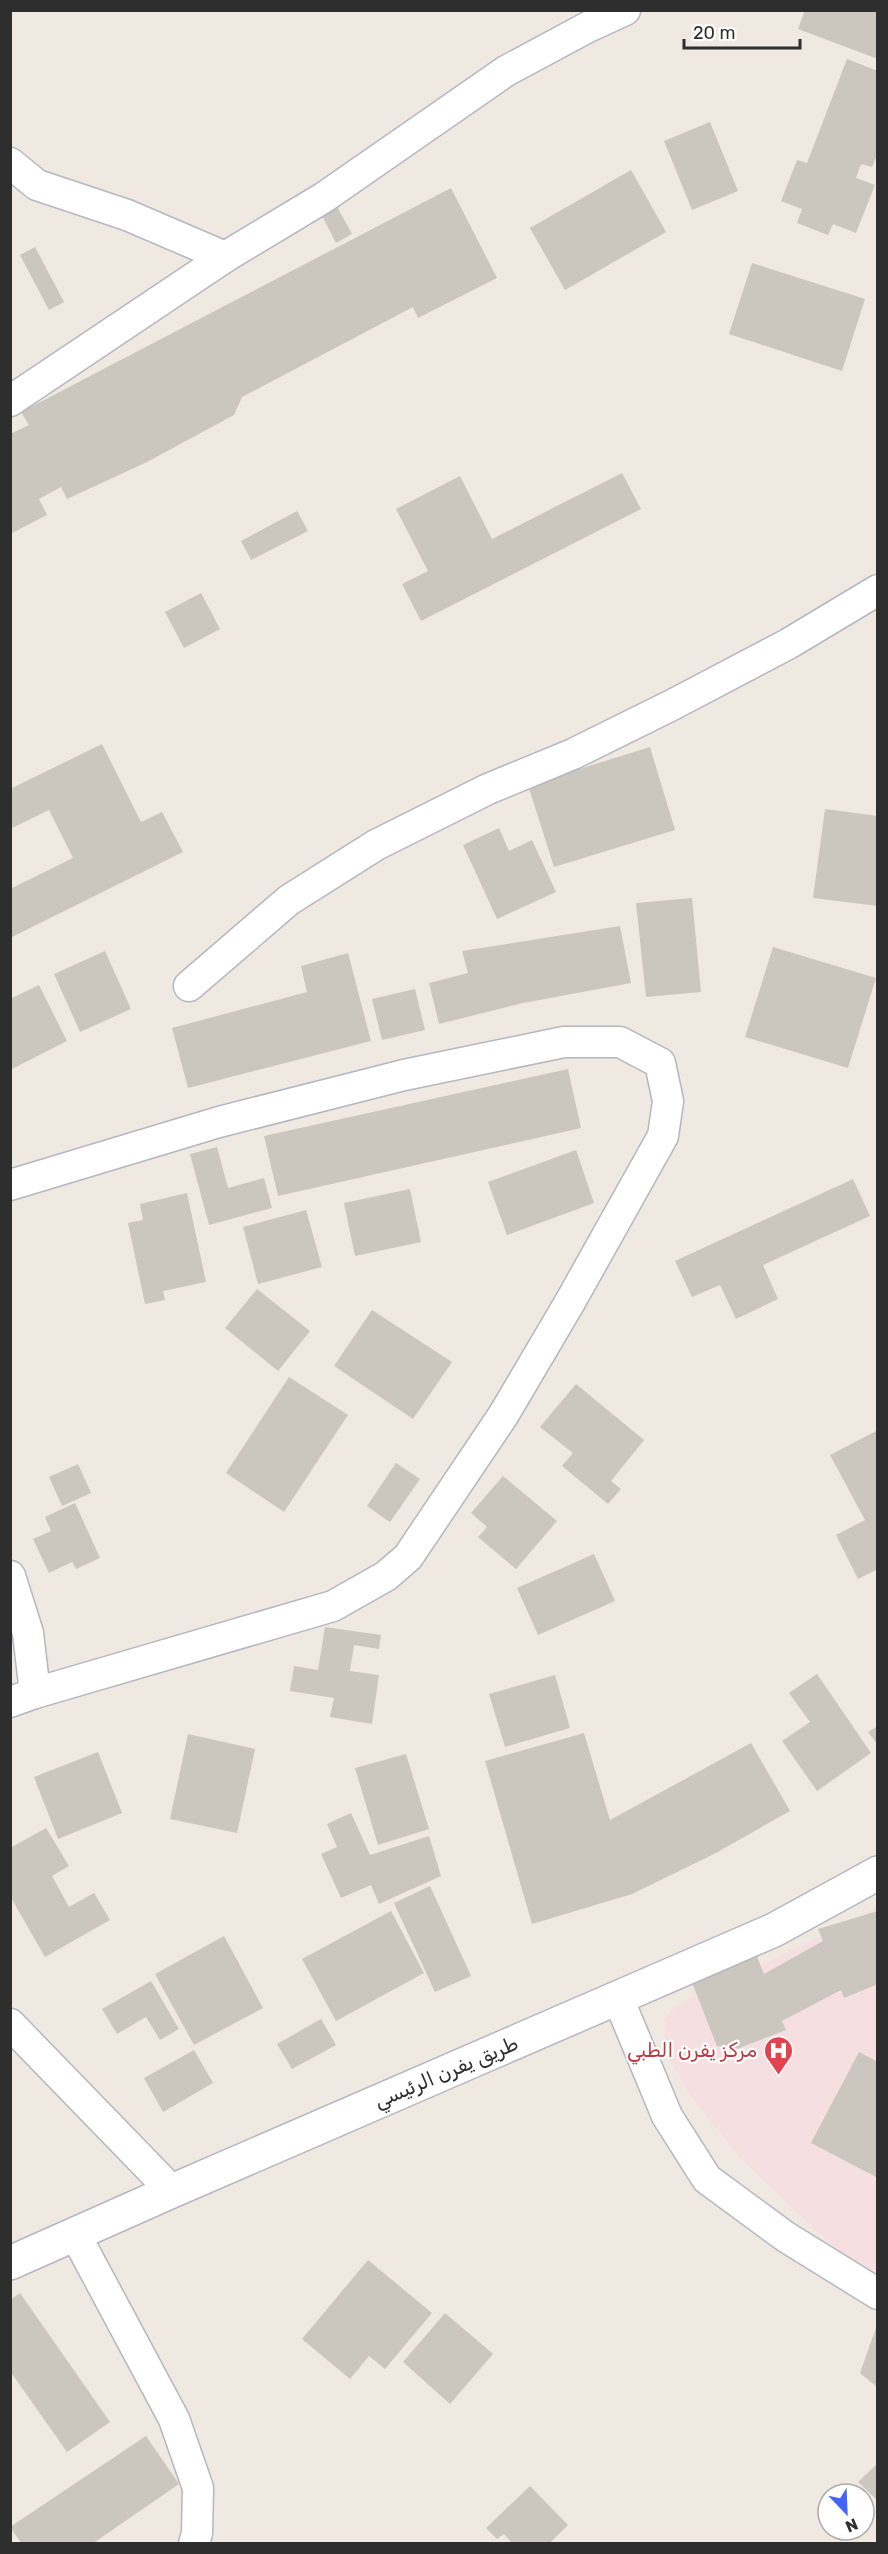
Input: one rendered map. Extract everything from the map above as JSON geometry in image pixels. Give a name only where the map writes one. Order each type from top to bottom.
[{"type":"main road","name":"طريق يفرن الرئيسي","points":[[10,2263],[774,1929],[878,1873]]},
{"type":"street","points":[[10,401],[225,257],[323,198],[506,71],[625,10]]},
{"type":"street","points":[[10,163],[38,185],[127,215],[225,257]]},
{"type":"street","points":[[189,986],[289,900],[376,846],[488,789],[573,754],[672,705],[788,644],[878,590]]},
{"type":"street","points":[[10,1185],[219,1122],[404,1075],[564,1042],[620,1042],[660,1063],[668,1101],[663,1136],[570,1302],[504,1413],[408,1557],[386,1576],[333,1606],[23,1697],[28,1633],[10,1576]]},
{"type":"street","points":[[618,1998],[667,2116],[707,2179],[786,2237],[878,2294]]},
{"type":"street","points":[[10,2024],[172,2191]]},
{"type":"street","points":[[75,2234],[174,2419],[198,2488],[197,2533],[194,2544]]},
{"type":"shaded area","name":"مركز يفرن الطبي","points":[[877,1906],[877,2281],[827,2241],[740,2158],[692,2098],[666,2054],[664,2019],[676,2006],[703,1991],[837,1929]]},
{"type":"building","points":[[805,10],[878,10],[878,59],[798,29]]},
{"type":"building","points":[[847,59],[878,71],[878,153],[872,167],[861,164],[856,178],[875,185],[856,233],[833,224],[828,235],[797,223],[802,209],[781,201],[797,160],[807,163]]},
{"type":"building","points":[[710,122],[738,191],[692,210],[664,141]]},
{"type":"building","points":[[631,170],[666,232],[565,290],[530,228]]},
{"type":"building","points":[[451,188],[497,278],[418,318],[413,307],[242,397],[234,415],[147,462],[67,499],[61,487],[39,499],[47,515],[12,533],[10,434],[29,425],[21,412]]},
{"type":"building","points":[[334,201],[352,234],[336,243],[319,210]]},
{"type":"building","points":[[35,247],[64,302],[49,310],[20,255]]},
{"type":"building","points":[[752,263],[865,299],[842,371],[729,334]]},
{"type":"building","points":[[622,473],[641,509],[421,621],[402,584],[428,571],[396,509],[460,476],[492,539]]},
{"type":"building","points":[[297,511],[308,531],[251,560],[241,541]]},
{"type":"building","points":[[201,593],[220,629],[184,648],[165,612]]},
{"type":"building","points":[[102,744],[141,822],[162,812],[183,852],[10,938],[10,889],[73,858],[49,810],[10,829],[10,789]]},
{"type":"building","points":[[650,747],[675,830],[554,867],[528,785]]},
{"type":"building","points":[[825,809],[878,816],[878,906],[813,898]]},
{"type":"building","points":[[499,828],[509,851],[532,840],[556,892],[497,919],[463,845]]},
{"type":"building","points":[[692,898],[701,992],[646,997],[636,903]]},
{"type":"building","points":[[620,926],[631,983],[523,1003],[439,1024],[429,983],[468,973],[462,951]]},
{"type":"building","points":[[773,947],[876,978],[848,1068],[745,1037]]},
{"type":"building","points":[[105,951],[131,1009],[80,1032],[54,974]]},
{"type":"building","points":[[348,953],[371,1041],[188,1088],[172,1028],[307,992],[301,966]]},
{"type":"building","points":[[39,985],[67,1041],[10,1070],[10,999]]},
{"type":"building","points":[[415,989],[425,1030],[382,1040],[372,999]]},
{"type":"building","points":[[568,1069],[581,1128],[278,1196],[264,1136]]},
{"type":"building","points":[[217,1147],[228,1188],[264,1178],[272,1208],[209,1225],[190,1154]]},
{"type":"building","points":[[576,1150],[594,1203],[507,1235],[488,1182]]},
{"type":"building","points":[[853,1179],[870,1216],[763,1265],[778,1299],[736,1319],[720,1285],[692,1297],[675,1261]]},
{"type":"building","points":[[410,1189],[421,1242],[355,1256],[344,1203]]},
{"type":"building","points":[[187,1193],[206,1282],[163,1291],[165,1300],[145,1304],[128,1223],[143,1220],[140,1204]]},
{"type":"building","points":[[306,1210],[322,1267],[258,1284],[243,1227]]},
{"type":"building","points":[[257,1289],[310,1331],[278,1371],[225,1328]]},
{"type":"building","points":[[372,1310],[452,1362],[413,1419],[334,1366]]},
{"type":"building","points":[[289,1377],[348,1415],[284,1512],[226,1473]]},
{"type":"building","points":[[576,1384],[644,1440],[611,1481],[621,1489],[608,1504],[562,1466],[573,1453],[540,1427]]},
{"type":"building","points":[[878,1430],[878,1569],[858,1579],[836,1535],[865,1520],[830,1455]]},
{"type":"building","points":[[396,1463],[420,1479],[390,1522],[367,1506]]},
{"type":"building","points":[[78,1464],[91,1493],[62,1506],[49,1477]]},
{"type":"building","points":[[503,1476],[557,1521],[516,1569],[478,1537],[487,1527],[471,1513]]},
{"type":"building","points":[[75,1503],[100,1558],[76,1569],[72,1562],[49,1573],[33,1539],[51,1531],[45,1517]]},
{"type":"building","points":[[594,1554],[615,1601],[538,1635],[517,1588]]},
{"type":"building","points":[[325,1627],[381,1635],[379,1649],[354,1645],[350,1671],[379,1675],[372,1724],[330,1717],[334,1698],[290,1691],[294,1666],[318,1670]]},
{"type":"building","points":[[817,1674],[871,1753],[817,1791],[782,1741],[810,1722],[789,1693]]},
{"type":"building","points":[[555,1675],[570,1728],[505,1747],[489,1694]]},
{"type":"building","points":[[878,1726],[878,1745],[868,1732]]},
{"type":"building","points":[[584,1733],[610,1820],[751,1743],[790,1811],[714,1854],[632,1894],[532,1924],[485,1761]]},
{"type":"building","points":[[188,1734],[255,1749],[237,1833],[170,1819]]},
{"type":"building","points":[[98,1752],[122,1813],[58,1839],[34,1777]]},
{"type":"building","points":[[406,1754],[429,1829],[378,1845],[355,1768]]},
{"type":"building","points":[[351,1813],[370,1855],[429,1836],[441,1876],[379,1904],[371,1885],[341,1898],[321,1854],[337,1847],[327,1824]]},
{"type":"building","points":[[46,1828],[69,1866],[52,1876],[69,1907],[94,1893],[110,1920],[45,1957],[10,1896],[10,1848]]},
{"type":"building","points":[[430,1886],[471,1976],[435,1992],[394,1903]]},
{"type":"building","points":[[391,1911],[424,1973],[336,2021],[302,1959]]},
{"type":"building","points":[[878,1911],[878,1984],[844,1998],[841,1990],[782,2021],[786,2030],[737,2049],[717,2046],[691,1980],[756,1954],[764,1974],[823,1941],[818,1929]]},
{"type":"building","points":[[224,1936],[263,2008],[194,2045],[155,1974]]},
{"type":"building","points":[[151,1981],[179,2029],[160,2040],[146,2017],[117,2034],[102,2009]]},
{"type":"building","points":[[321,2019],[336,2045],[292,2069],[277,2044]]},
{"type":"building","points":[[194,2050],[213,2083],[163,2112],[144,2078]]},
{"type":"building","points":[[859,2052],[878,2062],[878,2178],[811,2143]]},
{"type":"building","points":[[368,2260],[432,2313],[385,2369],[369,2356],[350,2379],[302,2339]]},
{"type":"building","points":[[20,2293],[110,2422],[67,2452],[10,2371],[10,2300]]},
{"type":"building","points":[[445,2313],[493,2354],[450,2404],[403,2362]]},
{"type":"building","points":[[878,2322],[878,2388],[860,2373]]},
{"type":"building","points":[[146,2436],[179,2484],[92,2544],[22,2544],[10,2527]]},
{"type":"building","points":[[878,2463],[878,2501],[876,2482],[858,2482]]},
{"type":"building","points":[[530,2486],[568,2525],[549,2544],[513,2544],[504,2534],[497,2539],[486,2528]]},
{"type":"place","name":"مركز يفرن الطبي","points":[[778,2076]]}]
